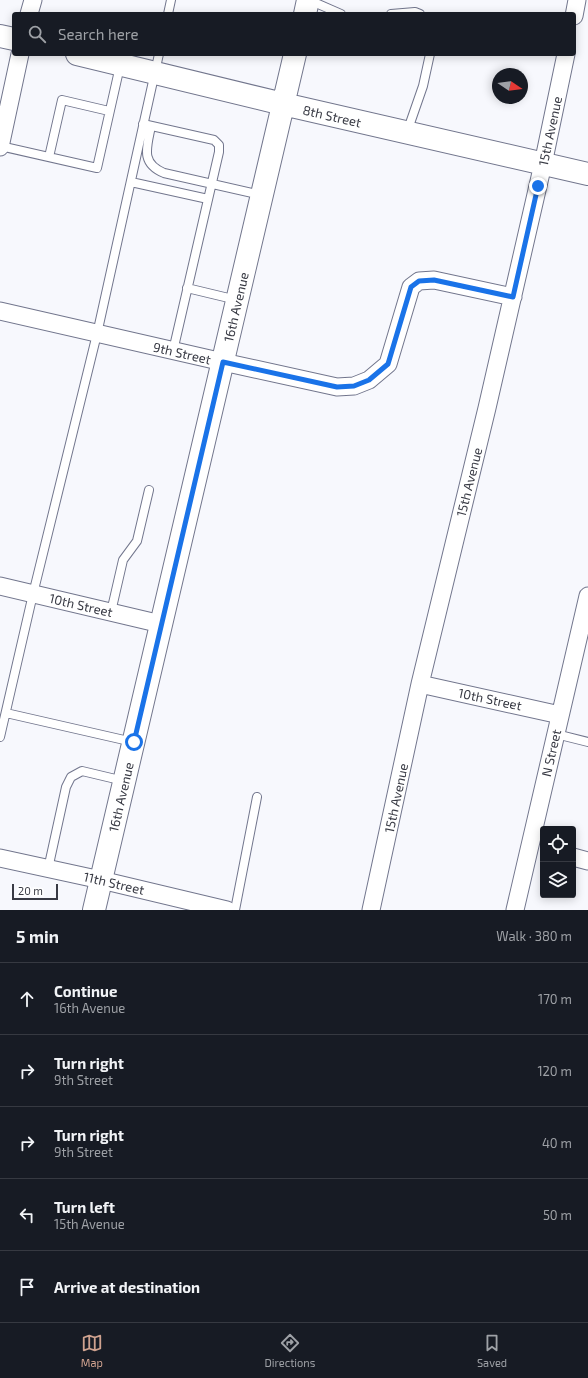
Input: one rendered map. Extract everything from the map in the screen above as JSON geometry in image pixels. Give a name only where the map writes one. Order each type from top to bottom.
[{"type":"main road","points":[[305,12],[308,0]]},
{"type":"main road","points":[[0,36],[12,39]]},
{"type":"main road","name":"8th Street","points":[[86,56],[120,64],[157,63],[283,104],[588,174]]},
{"type":"main road","name":"16th Avenue","points":[[94,910],[295,56]]},
{"type":"street","points":[[30,12],[33,0]]},
{"type":"street","points":[[575,12],[577,0]]},
{"type":"street","points":[[0,146],[20,56]]},
{"type":"street","name":"15th Avenue","points":[[371,910],[420,684],[513,297],[566,56]]},
{"type":"street","name":"9th Street","points":[[0,311],[337,387],[354,386],[369,380],[388,364],[411,287],[419,281],[434,280],[513,297]]},
{"type":"street","name":"10th Street","points":[[0,586],[161,624]]},
{"type":"street","name":"N Street","points":[[515,910],[536,849],[560,714],[585,621],[588,596]]},
{"type":"street","name":"10th Street","points":[[420,684],[560,714]]},
{"type":"street","name":"11th Street","points":[[0,858],[102,880],[227,910]]},
{"type":"street","points":[[576,858],[588,861]]},
{"type":"lane","points":[[168,12],[171,0]]},
{"type":"lane","points":[[308,0],[336,12]]},
{"type":"lane","points":[[406,133],[423,86],[430,56]]},
{"type":"lane","points":[[157,63],[147,125],[146,150],[147,159],[151,165],[156,170],[164,173],[262,196]]},
{"type":"lane","points":[[0,146],[97,168],[120,64]]},
{"type":"lane","points":[[49,157],[62,100],[109,111]]},
{"type":"lane","points":[[0,737],[33,594],[97,334],[130,182],[147,125]]},
{"type":"lane","points":[[147,125],[214,140],[219,145],[219,152],[173,351]]},
{"type":"lane","points":[[130,182],[208,198]]},
{"type":"lane","points":[[187,288],[237,300]]},
{"type":"lane","points":[[111,612],[123,560],[137,541],[149,490]]},
{"type":"lane","points":[[6,713],[134,742]]},
{"type":"lane","points":[[556,734],[588,742]]},
{"type":"lane","points":[[48,869],[66,787],[70,777],[82,771],[125,781]]},
{"type":"lane","points":[[235,910],[257,797]]},
{"type":"route","points":[[134,742],[223,362],[337,387],[354,386],[369,380],[388,364],[411,287],[419,281],[434,280],[513,297],[538,186]]}]
